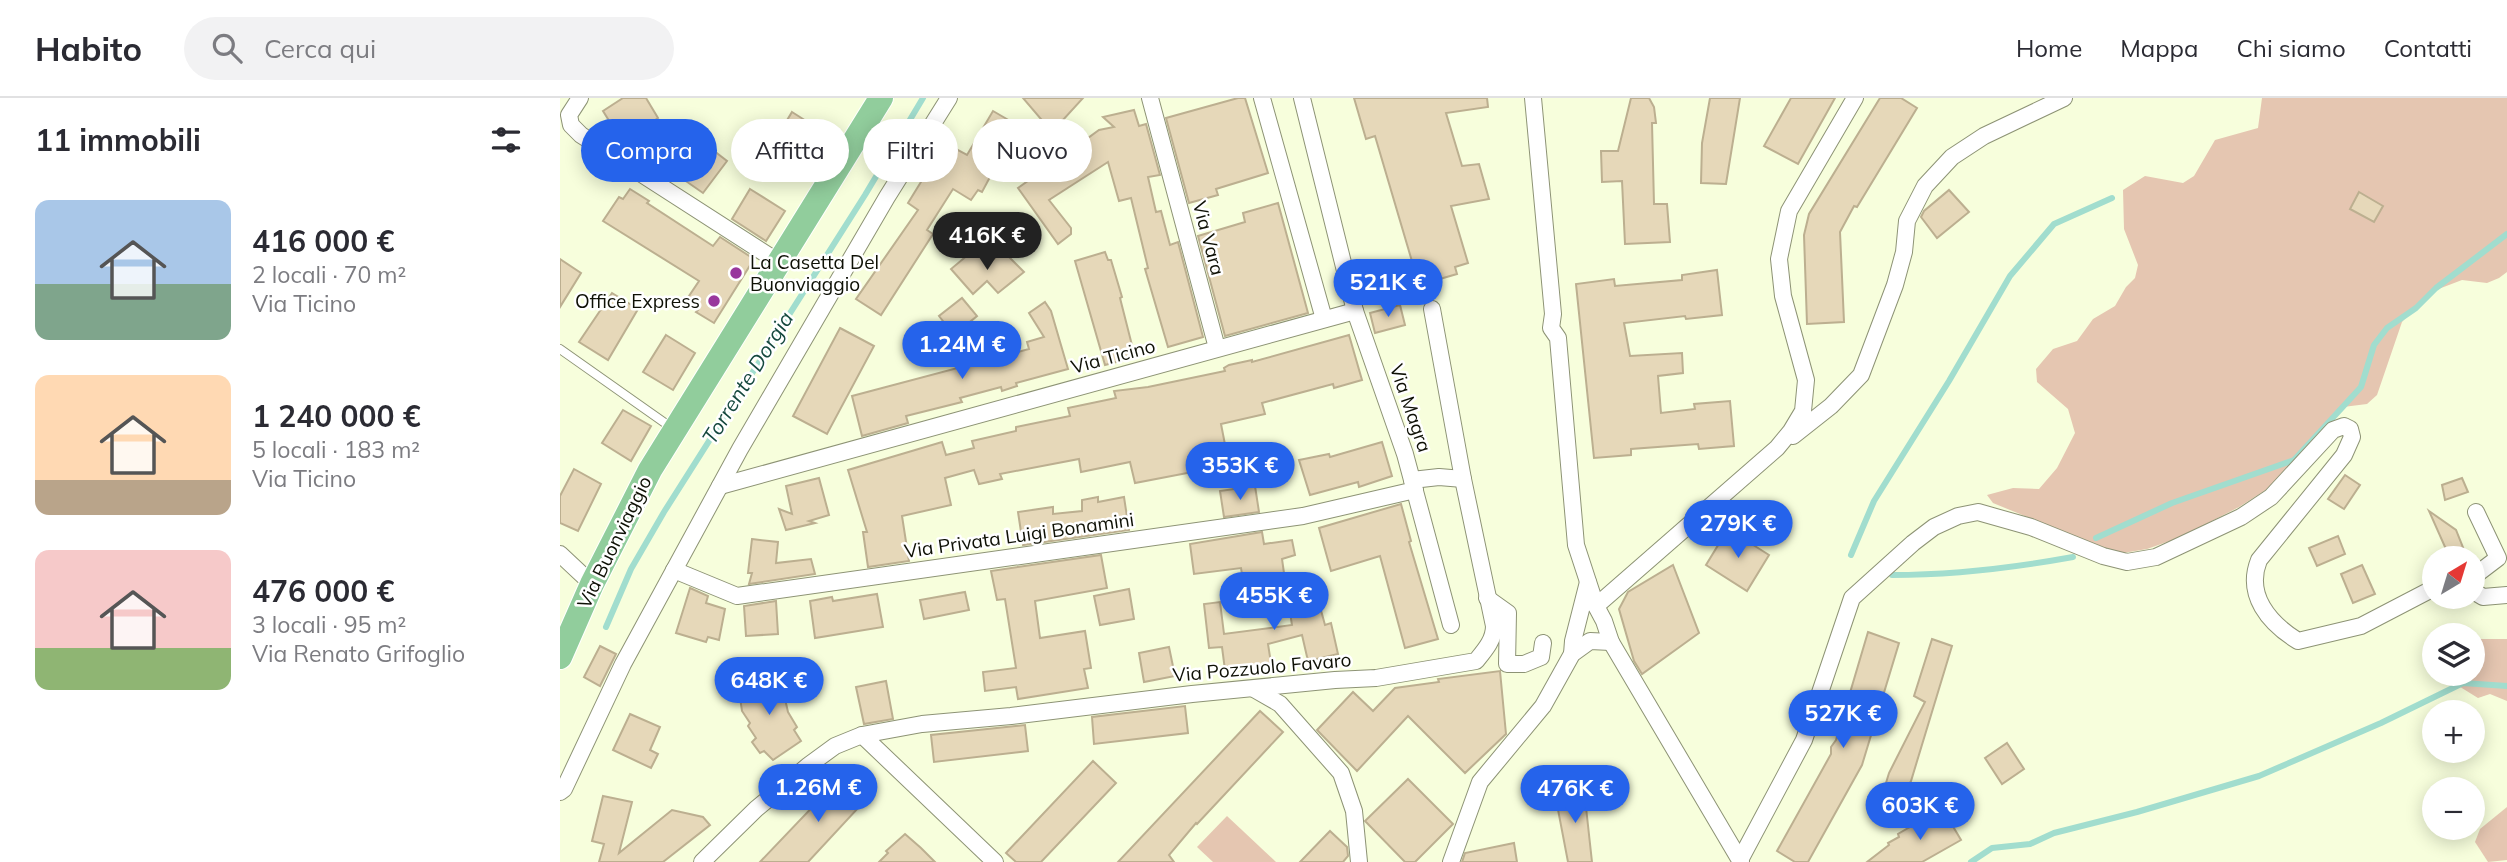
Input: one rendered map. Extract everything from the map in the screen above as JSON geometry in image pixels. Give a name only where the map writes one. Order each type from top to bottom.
[{"type":"main road","name":"Via Buonviaggio","points":[[560,657],[592,584],[650,470],[881,98]]},
{"type":"street","points":[[580,98],[569,115],[571,125],[580,135],[780,263]]},
{"type":"street","points":[[560,792],[564,789],[628,655],[720,486],[887,197],[949,98]]},
{"type":"street","name":"Via Vara","points":[[1150,98],[1217,348]]},
{"type":"street","points":[[1262,98],[1324,319]]},
{"type":"street","points":[[1302,98],[1355,311]]},
{"type":"street","points":[[1533,98],[1553,314],[1551,328],[1558,338],[1576,545],[1611,642],[1740,861]]},
{"type":"street","points":[[1777,448],[1802,411],[1806,380],[1783,296],[1779,258],[1789,211],[1855,98]]},
{"type":"street","points":[[1596,606],[1777,448],[1831,406],[1861,375],[1895,285],[1904,251],[1907,221],[1925,187],[1951,157],[1984,136],[2064,98]]},
{"type":"street","name":"Via Pozzuolo Favaro","points":[[702,862],[808,765],[835,747],[862,735],[922,724],[1335,680],[1376,678],[1476,661],[1494,634],[1432,309]]},
{"type":"street","name":"Via Ticino","points":[[720,486],[1355,311]]},
{"type":"street","name":"Via Magra","points":[[1355,311],[1405,454],[1451,625]]},
{"type":"street","points":[[1740,861],[1804,740],[1852,598],[1913,543],[1934,527],[1958,516],[1978,512],[2031,527],[2103,556],[2127,562],[2156,557],[2221,527],[2271,497],[2333,430],[2344,426],[2350,429],[2352,437],[2344,454],[2259,560],[2254,574],[2254,589],[2278,629],[2298,641],[2361,626],[2422,595]]},
{"type":"street","name":"Via Magra","points":[[1414,485],[1439,477],[1463,480]]},
{"type":"street","name":"Via Privata Luigi Bonamini","points":[[674,570],[737,596],[1303,516],[1414,485]]},
{"type":"street","points":[[2476,512],[2498,558],[2485,568]]},
{"type":"street","points":[[560,554],[592,584]]},
{"type":"street","points":[[1572,654],[1588,582]]},
{"type":"street","points":[[2485,597],[2507,595]]},
{"type":"street","points":[[1487,598],[1508,613],[1507,664],[1524,664],[1541,657],[1543,643]]},
{"type":"street","points":[[1451,862],[1480,782],[1543,706],[1572,654],[1590,640],[1611,642]]},
{"type":"street","points":[[1254,689],[1280,704],[1341,774],[1354,811],[1359,862]]},
{"type":"street","points":[[862,735],[995,862]]},
{"type":"lane","points":[[560,349],[675,431]]},
{"type":"shaded area","points":[[2262,98],[2507,98],[2507,272],[2487,283],[2462,280],[2428,293],[2402,322],[2377,395],[2367,404],[2343,407],[2269,488],[2181,537],[2147,549],[2117,554],[1993,503],[1987,495],[2013,488],[2039,489],[2057,468],[2075,433],[2068,409],[2037,382],[2036,369],[2053,349],[2077,341],[2093,319],[2115,306],[2135,278],[2138,265],[2124,229],[2123,190],[2145,176],[2183,183],[2194,176],[2215,140],[2258,128]]},
{"type":"shaded area","points":[[2485,639],[2507,639],[2507,701],[2490,694],[2478,698],[2459,686],[2485,686]]},
{"type":"shaded area","points":[[2507,807],[2507,860],[2488,862],[2475,842],[2485,840],[2485,825]]},
{"type":"shaded area","points":[[1227,816],[1276,862],[1213,862],[1197,847]]},
{"type":"building","points":[[623,98],[646,98],[658,118],[608,119],[603,111]]},
{"type":"building","points":[[1023,98],[1083,98],[1064,119],[1041,119]]},
{"type":"building","points":[[1245,98],[1268,173],[1216,189],[1218,195],[1189,203],[1166,118]]},
{"type":"building","points":[[1354,98],[1487,98],[1488,107],[1446,113],[1462,166],[1479,164],[1489,199],[1451,206],[1468,263],[1455,267],[1457,274],[1419,285],[1375,136],[1366,139]]},
{"type":"building","points":[[1631,98],[1649,98],[1654,107],[1654,204],[1667,204],[1670,242],[1625,244],[1622,181],[1602,182],[1601,151],[1618,151]]},
{"type":"building","points":[[1710,98],[1740,98],[1726,184],[1701,183],[1702,143]]},
{"type":"building","points":[[1791,98],[1835,98],[1798,164],[1764,146]]},
{"type":"building","points":[[1880,98],[1901,98],[1917,108],[1840,232],[1844,322],[1807,324],[1804,235],[1809,214]]},
{"type":"building","points":[[1134,110],[1139,126],[1146,124],[1160,175],[1148,177],[1156,212],[1161,211],[1170,245],[1178,242],[1203,337],[1168,347],[1145,269],[1148,268],[1131,198],[1119,201],[1108,162],[1092,172],[1092,135],[1099,130],[1114,127],[1103,117]]},
{"type":"building","points":[[993,111],[1007,119],[988,119]]},
{"type":"building","points":[[792,112],[803,119],[788,119]]},
{"type":"building","points":[[972,147],[972,182],[987,182],[982,192],[978,190],[971,200],[953,189],[927,230],[933,234],[881,315],[856,299],[918,210],[908,203],[921,182],[958,182],[958,150],[967,155]]},
{"type":"building","points":[[717,153],[727,161],[717,174]]},
{"type":"building","points":[[687,182],[711,182],[703,193]]},
{"type":"building","points":[[1026,182],[1077,182],[1049,200],[1071,228],[1071,234],[1058,244],[1018,188]]},
{"type":"building","points":[[630,189],[713,246],[720,237],[754,259],[714,323],[685,302],[699,281],[603,221],[619,197],[623,199]]},
{"type":"building","points":[[750,189],[785,211],[766,241],[732,219]]},
{"type":"building","points":[[1949,190],[1969,212],[1937,238],[1921,217],[1924,211]]},
{"type":"building","points":[[2359,192],[2383,206],[2374,222],[2350,209]]},
{"type":"building","points":[[1278,203],[1308,313],[1225,336],[1198,236],[1245,222],[1243,213]]},
{"type":"building","points":[[975,249],[988,264],[1003,251],[1024,272],[998,293],[987,281],[973,294],[951,269]]},
{"type":"building","points":[[1105,252],[1108,260],[1111,260],[1122,297],[1120,298],[1135,357],[1105,365],[1075,261]]},
{"type":"building","points":[[560,259],[581,273],[560,307]]},
{"type":"building","points":[[1717,270],[1722,315],[1624,323],[1630,356],[1682,353],[1683,373],[1658,376],[1661,413],[1695,409],[1694,404],[1730,401],[1734,446],[1699,449],[1698,444],[1631,449],[1631,455],[1594,458],[1576,284],[1614,279],[1615,286],[1682,280],[1682,275]]},
{"type":"building","points":[[612,293],[638,309],[608,360],[579,342]]},
{"type":"building","points":[[962,298],[977,316],[954,335],[939,316]]},
{"type":"building","points":[[1045,302],[1051,311],[1068,369],[1016,383],[1017,386],[1002,391],[1001,387],[960,398],[962,402],[906,416],[908,423],[862,436],[852,396],[1029,349],[1027,342],[1044,337],[1029,313]]},
{"type":"building","points":[[1400,305],[1405,325],[1375,333],[1370,313]]},
{"type":"building","points":[[840,328],[874,346],[827,434],[793,416]]},
{"type":"building","points":[[666,335],[695,353],[673,390],[643,372]]},
{"type":"building","points":[[1349,335],[1362,380],[1334,388],[1333,384],[1262,403],[1265,414],[1221,424],[1229,465],[1135,483],[1130,462],[1081,472],[1079,459],[1000,474],[1002,479],[979,484],[974,470],[945,478],[951,505],[902,516],[909,561],[868,567],[863,532],[867,532],[848,470],[942,442],[946,455],[974,448],[972,441],[1016,431],[1016,427],[1070,416],[1068,408],[1116,398],[1114,391],[1225,371],[1224,368],[1229,365],[1252,362]]},
{"type":"building","points":[[623,410],[651,426],[631,461],[602,443]]},
{"type":"building","points":[[1382,442],[1392,476],[1359,487],[1358,482],[1310,495],[1299,460],[1329,454],[1330,457]]},
{"type":"building","points":[[574,469],[601,484],[578,531],[560,523],[560,496]]},
{"type":"building","points":[[2345,475],[2360,485],[2344,509],[2328,499]]},
{"type":"building","points":[[819,478],[829,515],[809,521],[815,523],[786,530],[779,509],[792,514],[786,486]]},
{"type":"building","points":[[2462,478],[2468,492],[2445,500],[2442,485]]},
{"type":"building","points":[[1255,486],[1259,512],[1224,517],[1220,491]]},
{"type":"building","points":[[1098,497],[1098,502],[1124,497],[1129,530],[1023,545],[1018,512],[1053,507],[1053,514],[1082,511],[1082,500]]},
{"type":"building","points":[[1401,504],[1411,541],[1409,542],[1438,639],[1405,648],[1380,556],[1331,571],[1319,528]]},
{"type":"building","points":[[2429,511],[2456,530],[2462,546],[2445,546]]},
{"type":"building","points":[[1728,529],[1769,555],[1747,591],[1706,565]]},
{"type":"building","points":[[1262,532],[1264,544],[1292,540],[1295,555],[1282,559],[1284,573],[1243,580],[1241,568],[1194,574],[1190,544]]},
{"type":"building","points":[[2338,536],[2345,554],[2317,566],[2309,548]]},
{"type":"building","points":[[752,539],[778,542],[776,563],[811,559],[815,574],[749,584],[752,573],[748,573]]},
{"type":"building","points":[[1101,555],[1107,588],[1035,601],[1040,638],[1085,631],[1091,668],[1084,669],[1088,688],[1018,699],[1016,687],[985,691],[983,672],[1016,668],[1005,599],[997,600],[991,571]]},
{"type":"building","points":[[1673,565],[1699,633],[1642,674],[1634,661],[1619,609],[1628,592]]},
{"type":"building","points":[[2362,565],[2375,594],[2353,603],[2341,574]]},
{"type":"building","points":[[1313,581],[1325,625],[1331,623],[1338,654],[1308,661],[1302,635],[1268,644],[1271,663],[1225,670],[1222,647],[1209,648],[1204,604],[1220,602],[1224,634],[1292,625],[1286,587]]},
{"type":"building","points":[[690,588],[708,596],[706,603],[725,609],[719,640],[708,637],[706,642],[676,633]]},
{"type":"building","points":[[1129,589],[1134,619],[1100,625],[1094,596]]},
{"type":"building","points":[[965,592],[969,610],[924,619],[920,600]]},
{"type":"building","points":[[877,594],[883,627],[815,638],[810,601],[832,597],[833,601]]},
{"type":"building","points":[[776,601],[778,634],[746,636],[744,606]]},
{"type":"building","points":[[1868,632],[1899,643],[1862,765],[1808,862],[1795,862],[1777,851],[1831,754]]},
{"type":"building","points":[[1932,639],[1952,646],[1911,781],[1893,814],[1879,806],[1889,773],[1925,702],[1914,696]]},
{"type":"building","points":[[600,646],[616,654],[600,686],[584,677]]},
{"type":"building","points":[[1169,647],[1175,676],[1144,682],[1139,653]]},
{"type":"building","points":[[1500,671],[1506,734],[1465,773],[1408,716],[1357,771],[1317,730],[1353,692],[1373,711],[1395,688]]},
{"type":"building","points":[[767,673],[783,690],[788,712],[797,727],[794,730],[801,741],[773,760],[764,751],[760,753],[752,742],[756,738],[742,711],[739,691]]},
{"type":"building","points":[[886,681],[893,719],[864,724],[856,687]]},
{"type":"building","points":[[1185,706],[1188,733],[1094,744],[1092,717]]},
{"type":"building","points":[[1260,711],[1283,732],[1169,855],[1174,862],[1118,862]]},
{"type":"building","points":[[630,714],[660,727],[650,750],[658,754],[651,768],[613,750]]},
{"type":"building","points":[[1025,725],[1028,751],[934,762],[931,735]]},
{"type":"building","points":[[2007,743],[2024,769],[2002,784],[1985,758]]},
{"type":"building","points":[[1093,761],[1116,783],[1041,862],[1016,862],[1006,853]]},
{"type":"building","points":[[843,775],[865,796],[860,806],[808,862],[760,862]]},
{"type":"building","points":[[1408,779],[1453,824],[1415,862],[1405,862],[1365,821]]},
{"type":"building","points":[[1584,789],[1592,862],[1568,862],[1555,794],[1559,791]]},
{"type":"building","points":[[603,796],[632,802],[619,853],[672,810],[703,817],[710,825],[663,862],[599,862],[604,844],[592,841]]},
{"type":"building","points":[[1945,813],[1961,840],[1922,862],[1867,862],[1899,837],[1898,834],[1929,816],[1930,820]]},
{"type":"building","points":[[1330,831],[1347,847],[1348,856],[1343,862],[1300,862]]},
{"type":"building","points":[[905,834],[935,862],[879,862],[888,853],[886,851]]},
{"type":"building","points":[[1514,843],[1517,862],[1462,862],[1465,853]]},
{"type":"waterway","name":"Torrente Dorgia","points":[[606,627],[631,569],[664,512],[865,195],[923,98]]},
{"type":"waterway","points":[[1851,555],[1874,501],[1949,381],[2010,276],[2054,224],[2112,198]]},
{"type":"waterway","points":[[2096,538],[2172,503],[2294,460],[2361,387],[2374,345],[2387,328],[2416,308],[2436,288],[2507,234]]},
{"type":"waterway","points":[[1892,575],[1983,570],[2073,557]]},
{"type":"waterway","points":[[1971,862],[1992,848],[2030,844],[2054,833],[2259,776],[2381,723],[2463,683],[2507,686]]},
{"type":"place","name":"La Casetta Del Buonviaggio","points":[[736,273]]},
{"type":"place","name":"Office Express","points":[[714,301]]}]
